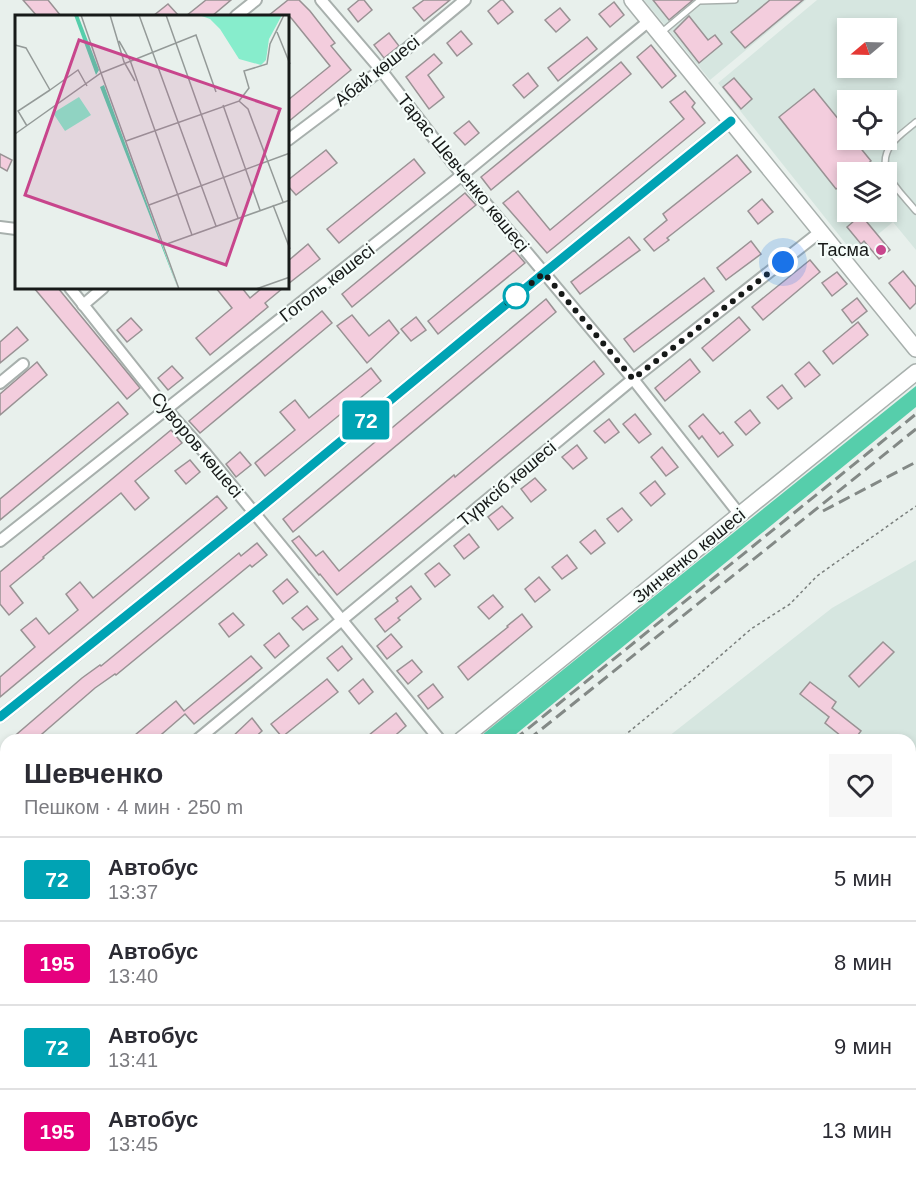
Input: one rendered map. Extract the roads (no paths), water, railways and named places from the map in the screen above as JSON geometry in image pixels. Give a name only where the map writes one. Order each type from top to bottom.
[{"type":"main road","points":[[632,0],[916,349]]},
{"type":"main road","name":"Зинченко көшесі","points":[[467,734],[916,372]]},
{"type":"street","points":[[237,15],[256,0]]},
{"type":"street","name":"Тарас Шевченко көшесі","points":[[321,0],[381,70],[462,176],[633,379],[740,515]]},
{"type":"street","name":"Абай көшесі","points":[[290,138],[381,70],[465,0]]},
{"type":"street","name":"Гоголь көшесі","points":[[0,541],[462,176],[649,21]]},
{"type":"street","points":[[0,717],[254,513],[731,121]]},
{"type":"street","points":[[0,227],[15,229]]},
{"type":"street","name":"Түрксіб көшесі","points":[[204,734],[633,379],[820,232]]},
{"type":"street","name":"Суворов көшесі","points":[[72,290],[167,410],[206,453],[435,734]]},
{"type":"street","points":[[83,305],[101,290]]},
{"type":"street","points":[[0,383],[23,364]]},
{"type":"lane","points":[[660,34],[699,1],[735,0]]},
{"type":"lane","points":[[916,122],[891,145],[885,158],[885,167],[889,177],[916,211]]},
{"type":"railway","points":[[521,734],[916,414]]},
{"type":"railway","points":[[535,734],[916,429]]},
{"type":"railway","points":[[823,511],[916,462]]},
{"type":"place","name":"Тасма","points":[[881,250]]}]
